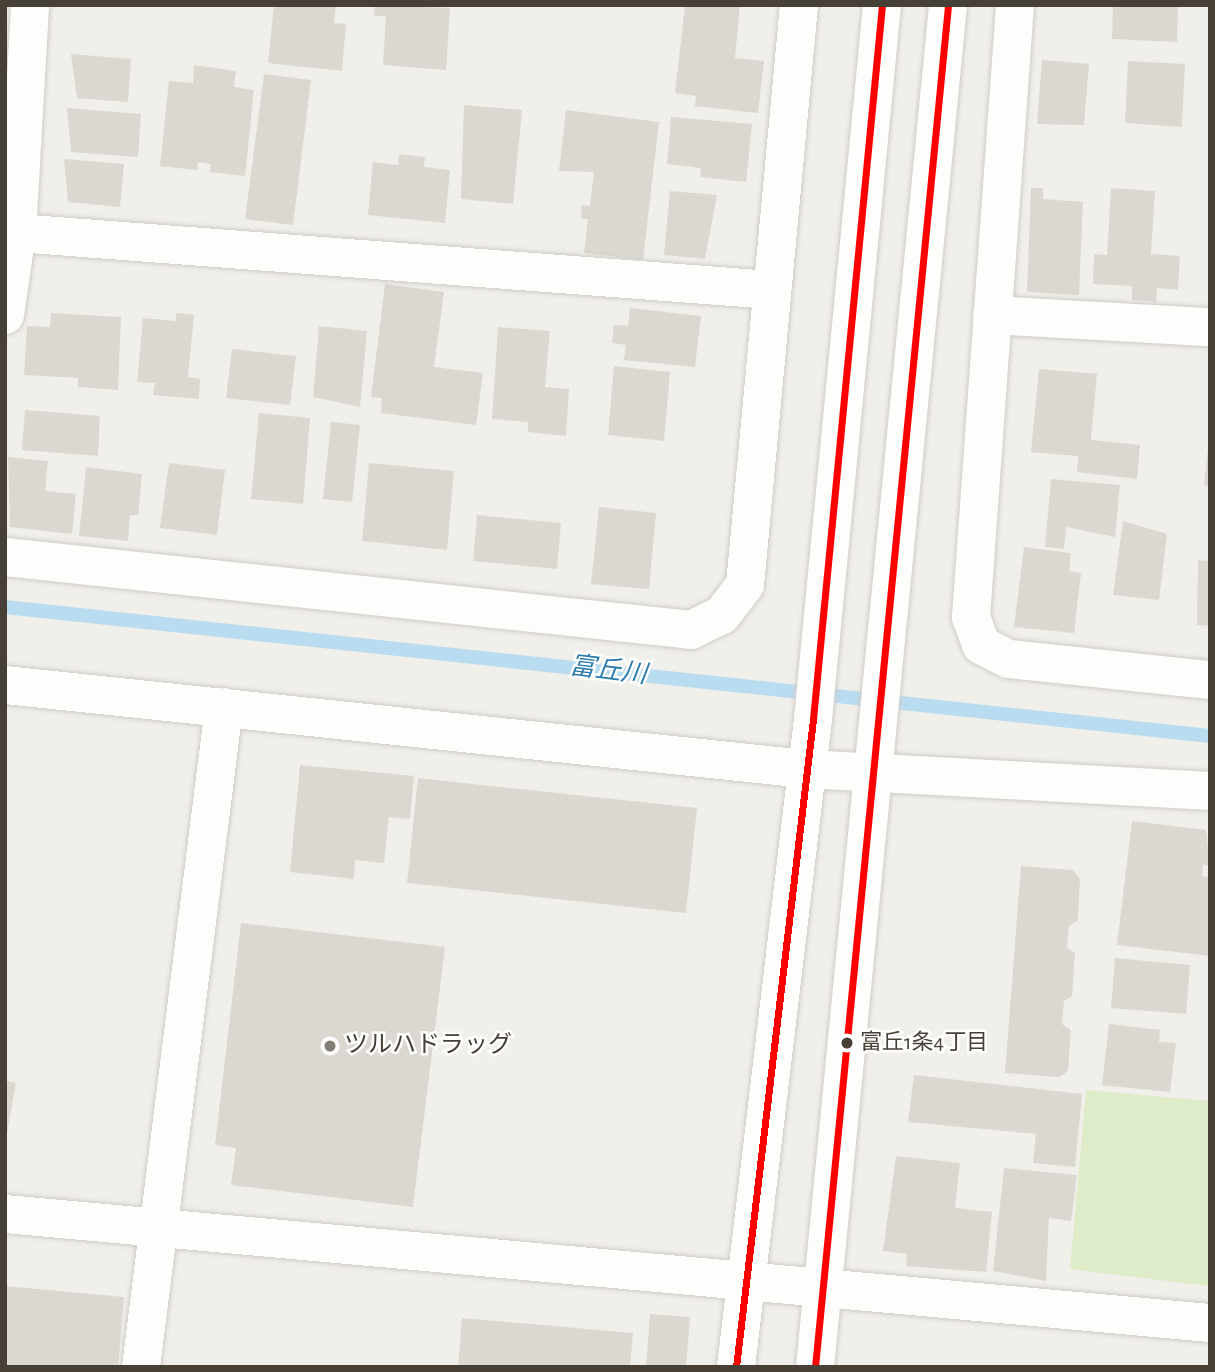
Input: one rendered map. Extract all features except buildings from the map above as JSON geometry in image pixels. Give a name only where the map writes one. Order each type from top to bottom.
[{"type":"street","points":[[5,315],[17,233],[30,5]]},
{"type":"street","points":[[5,557],[691,629],[722,615],[744,585],[799,5]]},
{"type":"street","points":[[736,1367],[743,1280],[813,719],[882,5]]},
{"type":"street","points":[[815,1367],[819,1288],[871,774],[873,729],[948,5]]},
{"type":"street","points":[[1015,5],[971,617],[981,645],[1009,659],[1210,680]]},
{"type":"street","points":[[17,233],[772,290]]},
{"type":"street","points":[[992,315],[1210,327]]},
{"type":"street","points":[[5,685],[806,769],[1210,791]]},
{"type":"street","points":[[141,1367],[156,1227],[224,707]]},
{"type":"street","points":[[5,1213],[1210,1322]]},
{"type":"green space","points":[[1086,1090],[1210,1101],[1208,1286],[1070,1269]]},
{"type":"waterway","name":"富丘川","points":[[5,607],[1210,736]]},
{"type":"transit line","points":[[736,1367],[813,719],[882,5]]},
{"type":"transit line","points":[[815,1367],[948,5]]},
{"type":"place","name":"富丘1条4丁目","points":[[847,1043]]},
{"type":"place","name":"ツルハドラッグ","points":[[330,1046]]}]
